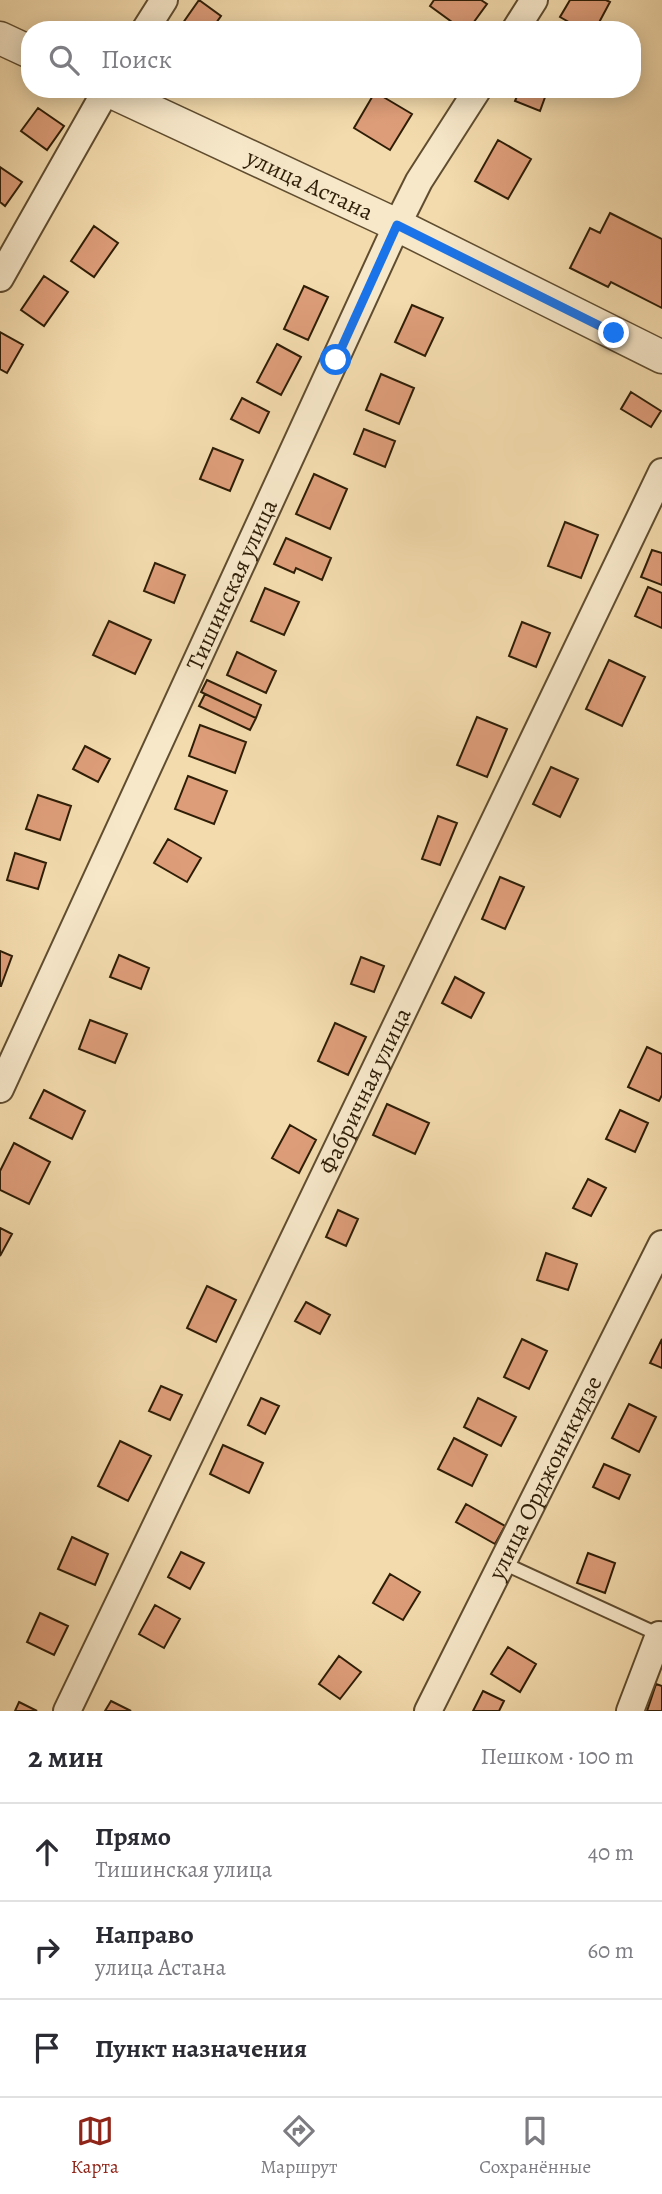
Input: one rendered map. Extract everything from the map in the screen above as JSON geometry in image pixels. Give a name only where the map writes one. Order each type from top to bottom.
[{"type":"street","points":[[151,21],[164,0]]},
{"type":"street","points":[[521,21],[534,0]]},
{"type":"street","points":[[0,38],[21,48]]},
{"type":"street","points":[[0,278],[101,98]]},
{"type":"street","name":"улица Астана","points":[[125,98],[397,225],[662,357]]},
{"type":"street","name":"Тишинская улица","points":[[0,1089],[397,225],[419,181],[472,98]]},
{"type":"street","name":"Фабричная улица","points":[[67,1711],[662,472]]},
{"type":"street","name":"улица Орджоникидзе","points":[[428,1711],[662,1244]]},
{"type":"street","points":[[630,1711],[661,1635]]},
{"type":"lane","points":[[503,1563],[661,1635]]},
{"type":"building","points":[[199,0],[221,16],[217,21],[184,21]]},
{"type":"building","points":[[434,0],[481,0],[487,4],[475,21],[451,21],[430,6]]},
{"type":"building","points":[[570,0],[610,2],[600,21],[567,21],[560,17]]},
{"type":"building","points":[[372,98],[385,98],[412,114],[390,150],[354,128]]},
{"type":"building","points":[[516,98],[545,98],[540,111],[515,101]]},
{"type":"building","points":[[38,108],[64,126],[47,150],[21,131]]},
{"type":"building","points":[[498,140],[531,159],[508,199],[475,181]]},
{"type":"building","points":[[0,167],[22,182],[5,206],[0,202]]},
{"type":"building","points":[[610,213],[662,239],[662,308],[611,282],[608,287],[570,268],[590,228],[600,233]]},
{"type":"building","points":[[94,226],[118,243],[94,277],[71,261]]},
{"type":"building","points":[[44,276],[68,292],[44,326],[21,310]]},
{"type":"building","points":[[304,286],[328,297],[308,340],[284,329]]},
{"type":"building","points":[[412,305],[443,318],[425,356],[395,342]]},
{"type":"building","points":[[0,332],[23,345],[7,373],[0,369]]},
{"type":"building","points":[[277,344],[301,357],[281,395],[257,382]]},
{"type":"building","points":[[381,374],[414,388],[399,424],[366,410]]},
{"type":"building","points":[[631,392],[661,411],[651,427],[621,409]]},
{"type":"building","points":[[242,398],[269,412],[259,433],[231,419]]},
{"type":"building","points":[[364,429],[395,441],[385,467],[354,454]]},
{"type":"building","points":[[213,448],[243,460],[230,491],[200,479]]},
{"type":"building","points":[[314,474],[347,489],[330,529],[296,514]]},
{"type":"building","points":[[565,522],[598,535],[581,578],[548,566]]},
{"type":"building","points":[[286,538],[331,558],[322,580],[296,568],[294,573],[274,564]]},
{"type":"building","points":[[652,550],[662,553],[662,585],[641,577]]},
{"type":"building","points":[[155,563],[185,575],[174,603],[144,591]]},
{"type":"building","points":[[648,587],[662,593],[662,628],[635,616]]},
{"type":"building","points":[[265,588],[299,602],[284,635],[251,621]]},
{"type":"building","points":[[109,621],[151,640],[135,674],[93,655]]},
{"type":"building","points":[[522,622],[550,633],[536,667],[509,656]]},
{"type":"building","points":[[237,652],[276,671],[266,693],[227,675]]},
{"type":"building","points":[[609,660],[645,677],[622,726],[586,709]]},
{"type":"building","points":[[207,680],[261,705],[256,718],[201,692]]},
{"type":"building","points":[[205,694],[256,718],[250,730],[199,706]]},
{"type":"building","points":[[477,717],[507,729],[487,777],[457,765]]},
{"type":"building","points":[[200,725],[246,742],[235,773],[189,756]]},
{"type":"building","points":[[85,746],[110,759],[98,782],[73,769]]},
{"type":"building","points":[[551,767],[578,779],[560,817],[533,804]]},
{"type":"building","points":[[188,776],[227,791],[214,824],[175,809]]},
{"type":"building","points":[[38,795],[71,806],[60,840],[26,829]]},
{"type":"building","points":[[438,816],[457,823],[440,865],[422,859]]},
{"type":"building","points":[[168,839],[201,858],[187,882],[154,863]]},
{"type":"building","points":[[15,853],[46,863],[38,889],[7,880]]},
{"type":"building","points":[[500,877],[524,887],[505,929],[482,919]]},
{"type":"building","points":[[0,951],[12,956],[1,986],[0,986]]},
{"type":"building","points":[[119,955],[149,968],[141,989],[110,977]]},
{"type":"building","points":[[361,957],[384,966],[374,992],[351,984]]},
{"type":"building","points":[[455,977],[484,993],[471,1018],[442,1003]]},
{"type":"building","points":[[90,1020],[127,1034],[115,1063],[79,1049]]},
{"type":"building","points":[[335,1023],[366,1037],[348,1075],[318,1061]]},
{"type":"building","points":[[647,1047],[662,1054],[662,1095],[659,1101],[628,1087]]},
{"type":"building","points":[[44,1090],[85,1111],[72,1139],[30,1118]]},
{"type":"building","points":[[387,1104],[429,1123],[415,1154],[373,1135]]},
{"type":"building","points":[[620,1110],[648,1123],[635,1152],[606,1139]]},
{"type":"building","points":[[290,1125],[316,1140],[299,1173],[272,1158]]},
{"type":"building","points":[[14,1143],[50,1162],[29,1204],[0,1190],[0,1171]]},
{"type":"building","points":[[588,1179],[606,1188],[591,1216],[573,1208]]},
{"type":"building","points":[[338,1210],[358,1219],[346,1246],[326,1237]]},
{"type":"building","points":[[0,1228],[12,1234],[0,1256]]},
{"type":"building","points":[[546,1253],[577,1264],[568,1290],[537,1280]]},
{"type":"building","points":[[207,1286],[236,1300],[216,1342],[187,1328]]},
{"type":"building","points":[[306,1302],[330,1315],[320,1334],[295,1321]]},
{"type":"building","points":[[522,1339],[547,1351],[529,1389],[504,1377]]},
{"type":"building","points":[[662,1339],[662,1368],[650,1363]]},
{"type":"building","points":[[161,1386],[182,1395],[170,1420],[149,1411]]},
{"type":"building","points":[[261,1398],[279,1406],[265,1434],[248,1425]]},
{"type":"building","points":[[478,1398],[516,1417],[501,1446],[464,1427]]},
{"type":"building","points":[[629,1404],[656,1417],[639,1452],[612,1438]]},
{"type":"building","points":[[454,1438],[487,1455],[472,1486],[438,1469]]},
{"type":"building","points":[[120,1441],[151,1456],[128,1501],[98,1486]]},
{"type":"building","points":[[223,1445],[263,1463],[249,1493],[210,1474]]},
{"type":"building","points":[[604,1464],[630,1475],[619,1499],[593,1487]]},
{"type":"building","points":[[466,1504],[505,1526],[495,1544],[456,1522]]},
{"type":"building","points":[[72,1537],[108,1554],[95,1585],[58,1569]]},
{"type":"building","points":[[181,1552],[204,1563],[190,1589],[168,1577]]},
{"type":"building","points":[[588,1553],[615,1563],[605,1593],[577,1583]]},
{"type":"building","points":[[390,1574],[420,1592],[403,1620],[373,1603]]},
{"type":"building","points":[[155,1605],[180,1619],[164,1648],[139,1634]]},
{"type":"building","points":[[40,1613],[68,1626],[54,1655],[27,1642]]},
{"type":"building","points":[[508,1647],[536,1664],[520,1692],[491,1674]]},
{"type":"building","points":[[339,1656],[361,1672],[340,1699],[319,1684]]},
{"type":"building","points":[[656,1684],[662,1686],[662,1711],[647,1711]]},
{"type":"building","points":[[483,1691],[504,1701],[499,1711],[473,1711]]},
{"type":"building","points":[[111,1701],[131,1711],[105,1711]]},
{"type":"building","points":[[19,1702],[37,1711],[15,1711]]},
{"type":"route","points":[[336,360],[397,225],[614,333]]}]
